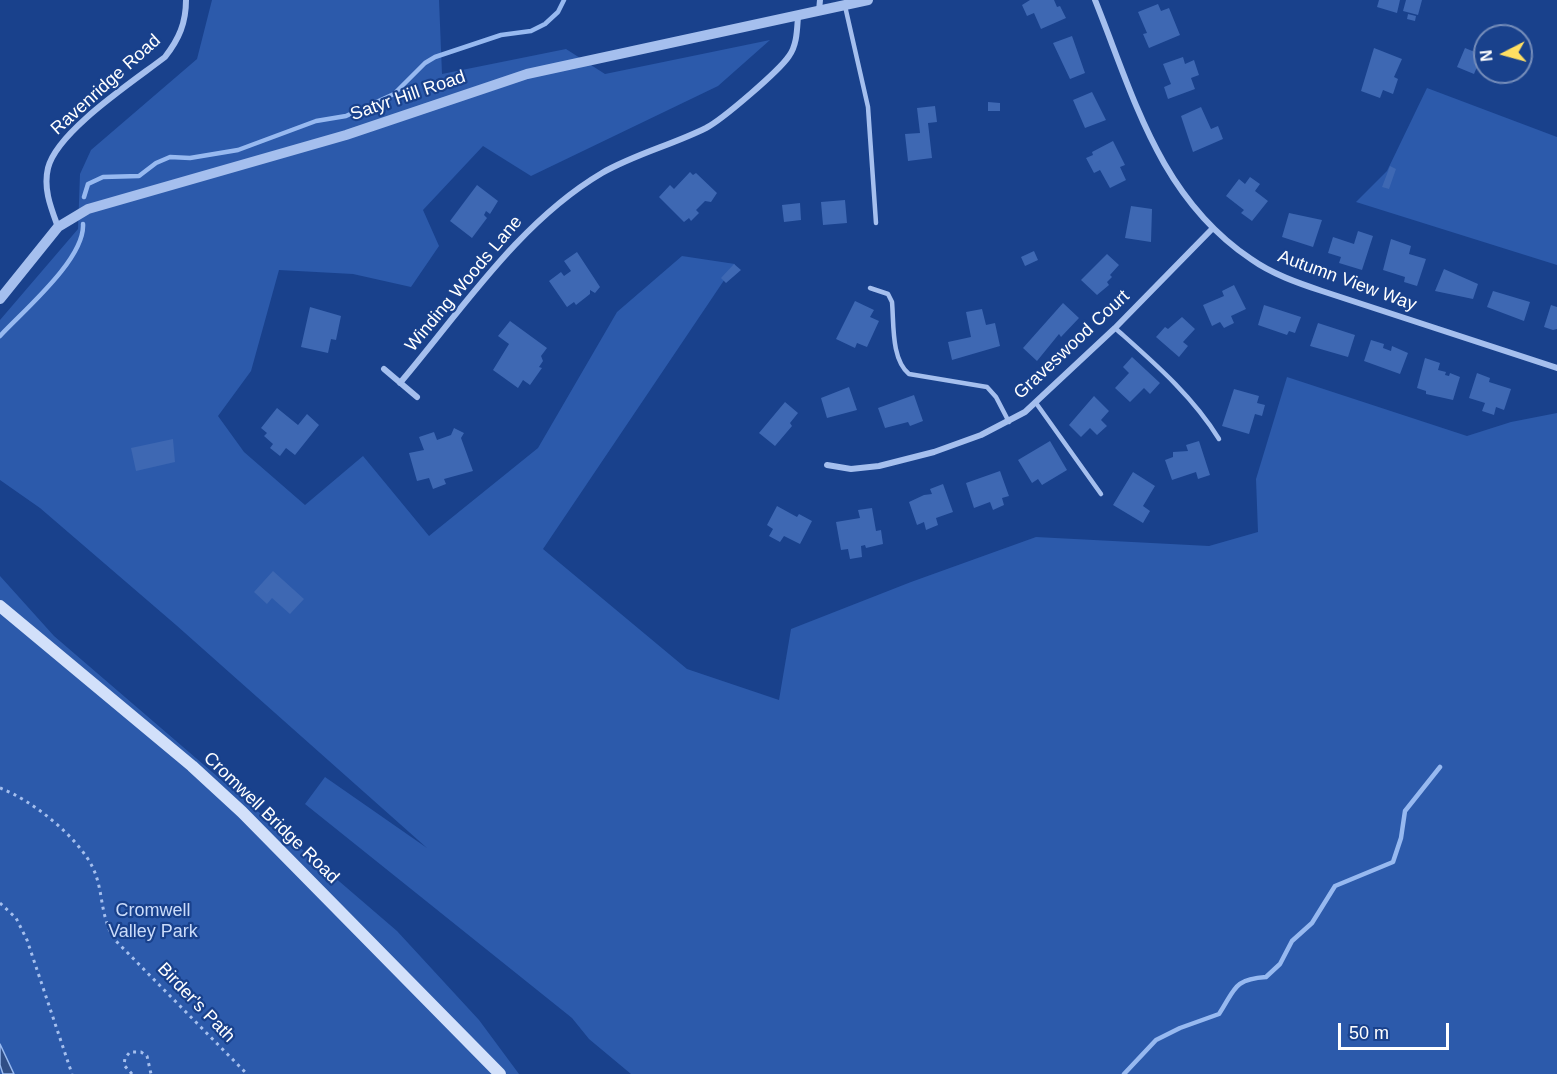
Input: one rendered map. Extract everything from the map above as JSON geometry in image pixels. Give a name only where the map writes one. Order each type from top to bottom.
[{"type":"main road","name":"Cromwell Bridge Road","points":[[0,606],[192,766],[242,812],[500,1074]]},
{"type":"street","name":"Ravenridge Road","points":[[58,227],[47,187],[48,169],[54,153],[80,124],[165,57],[183,27],[186,0]]},
{"type":"street","points":[[819,12],[820,0]]},
{"type":"street","name":"Satyr Hill Road","points":[[0,299],[58,227],[82,211],[346,135],[527,74],[868,0]]},
{"type":"street","name":"Autumn View Way","points":[[1095,0],[1153,145],[1178,188],[1212,229],[1252,260],[1294,281],[1557,368]]},
{"type":"street","name":"Winding Woods Lane","points":[[400,383],[519,240],[543,216],[571,194],[627,159],[707,127],[782,64],[795,45],[798,16]]},
{"type":"street","name":"Graveswood Court","points":[[826,465],[852,469],[879,466],[934,452],[1009,422],[1036,403],[1115,328],[1212,229]]},
{"type":"street","points":[[384,369],[417,397]]},
{"type":"lane","points":[[845,6],[868,107],[876,223]]},
{"type":"lane","points":[[870,288],[888,294],[892,302],[898,358],[902,368],[909,374],[987,387],[996,397],[1009,422]]},
{"type":"lane","points":[[1115,328],[1189,397],[1202,412],[1219,439]]},
{"type":"lane","points":[[1036,403],[1101,494]]},
{"type":"path","name":"Birder's Path","points":[[0,788],[27,799],[73,841],[93,869],[106,924],[114,939],[247,1074]]},
{"type":"path","points":[[0,903],[16,918],[27,940],[72,1074]]},
{"type":"path","points":[[132,1074],[124,1065],[125,1058],[130,1052],[141,1052],[147,1056],[151,1074]]},
{"type":"green space","points":[[212,0],[439,0],[442,74],[566,49],[605,74],[770,40],[718,86],[531,176],[483,146],[423,210],[439,246],[411,287],[353,274],[279,270],[251,371],[218,416],[244,452],[305,505],[363,456],[429,536],[538,448],[617,312],[682,256],[735,264],[543,549],[687,669],[779,700],[791,629],[911,582],[1036,537],[1209,546],[1258,532],[1256,479],[1287,377],[1467,436],[1511,422],[1557,413],[1557,1074],[631,1074],[589,1039],[572,1018],[305,804],[325,777],[427,848],[176,625],[40,508],[0,480],[0,320],[78,229],[80,174],[91,150],[197,59]]},
{"type":"green space","points":[[1427,88],[1557,137],[1557,265],[1356,202],[1387,171]]},
{"type":"green space","name":"Cromwell Valley Park","points":[[0,576],[54,636],[397,931],[479,1020],[519,1074],[0,1074]]},
{"type":"shaded area","points":[[0,1044],[14,1074],[3,1074],[0,1065]]},
{"type":"building","points":[[1030,0],[1054,0],[1066,18],[1041,29],[1034,13],[1027,16],[1022,5]]},
{"type":"building","points":[[1379,0],[1400,0],[1397,13],[1377,7]]},
{"type":"building","points":[[1406,0],[1422,0],[1418,15],[1403,11]]},
{"type":"building","points":[[1158,4],[1161,11],[1169,8],[1180,35],[1149,48],[1143,34],[1147,33],[1138,12]]},
{"type":"building","points":[[1408,14],[1416,16],[1415,21],[1407,19]]},
{"type":"building","points":[[1072,36],[1085,73],[1070,79],[1053,43]]},
{"type":"building","points":[[1374,48],[1402,59],[1394,77],[1398,79],[1393,94],[1383,90],[1380,98],[1361,91]]},
{"type":"building","points":[[1465,48],[1473,51],[1473,74],[1457,67]]},
{"type":"building","points":[[1183,57],[1185,64],[1194,60],[1199,75],[1191,78],[1195,89],[1168,99],[1164,87],[1171,84],[1163,64]]},
{"type":"building","points":[[1092,92],[1106,120],[1085,128],[1073,100]]},
{"type":"building","points":[[988,102],[1000,103],[1000,111],[988,111]]},
{"type":"building","points":[[935,106],[937,122],[928,123],[932,158],[908,161],[905,134],[920,133],[917,108]]},
{"type":"building","points":[[1201,107],[1211,129],[1218,126],[1223,139],[1193,152],[1181,116]]},
{"type":"building","points":[[1113,141],[1125,165],[1120,167],[1126,180],[1110,188],[1100,170],[1094,173],[1086,158],[1093,155],[1092,152]]},
{"type":"building","points":[[1390,166],[1396,169],[1389,189],[1382,187]]},
{"type":"building","points":[[690,172],[693,175],[696,173],[717,193],[711,202],[705,201],[696,210],[699,213],[691,221],[689,218],[684,222],[659,197],[670,185],[674,189]]},
{"type":"building","points":[[1250,177],[1260,184],[1255,191],[1268,201],[1252,221],[1241,213],[1244,210],[1226,196],[1239,179],[1245,184]]},
{"type":"building","points":[[477,185],[498,201],[490,214],[486,211],[484,215],[487,218],[472,238],[450,221]]},
{"type":"building","points":[[845,200],[847,223],[823,225],[821,202]]},
{"type":"building","points":[[800,203],[801,220],[784,222],[782,205]]},
{"type":"building","points":[[1131,206],[1152,209],[1151,242],[1125,238]]},
{"type":"building","points":[[1289,213],[1322,220],[1313,247],[1282,237]]},
{"type":"building","points":[[1358,231],[1373,236],[1362,270],[1339,263],[1341,257],[1328,253],[1333,237],[1354,244]]},
{"type":"building","points":[[1391,239],[1411,246],[1409,254],[1426,259],[1417,286],[1404,282],[1405,277],[1383,270]]},
{"type":"building","points":[[1034,251],[1038,260],[1025,266],[1021,257]]},
{"type":"building","points":[[577,252],[600,287],[595,293],[590,290],[590,294],[576,305],[574,302],[567,307],[549,281],[561,272],[564,276],[571,271],[564,261]]},
{"type":"building","points":[[1107,254],[1119,265],[1110,275],[1112,277],[1107,282],[1109,285],[1097,295],[1081,280]]},
{"type":"building","points":[[734,264],[741,270],[726,283],[721,278]]},
{"type":"building","points":[[1444,269],[1478,284],[1473,299],[1435,291]]},
{"type":"building","points":[[1234,285],[1246,309],[1231,316],[1234,323],[1224,328],[1220,322],[1212,326],[1203,305],[1224,296],[1222,291]]},
{"type":"building","points":[[1493,291],[1530,302],[1524,321],[1487,307]]},
{"type":"building","points":[[855,301],[874,310],[870,317],[879,321],[867,347],[857,343],[855,348],[836,339]]},
{"type":"building","points":[[1063,303],[1079,318],[1061,337],[1059,334],[1037,361],[1023,348]]},
{"type":"building","points":[[1264,305],[1301,317],[1295,333],[1289,331],[1287,335],[1258,325]]},
{"type":"building","points":[[1551,305],[1557,307],[1557,329],[1553,330],[1544,327]]},
{"type":"building","points":[[310,307],[341,316],[336,340],[331,339],[328,353],[301,347]]},
{"type":"building","points":[[982,309],[986,325],[995,323],[1000,346],[952,360],[948,342],[971,337],[966,312]]},
{"type":"building","points":[[1182,317],[1195,329],[1183,342],[1188,346],[1179,357],[1156,337],[1165,327],[1168,329]]},
{"type":"building","points":[[510,321],[547,348],[541,356],[543,361],[539,367],[542,368],[530,385],[523,380],[518,388],[493,370],[509,344],[498,336]]},
{"type":"building","points":[[1318,323],[1355,335],[1348,357],[1310,346]]},
{"type":"building","points":[[1371,340],[1384,344],[1383,348],[1391,351],[1392,346],[1408,353],[1400,374],[1364,361]]},
{"type":"building","points":[[1132,357],[1160,383],[1150,394],[1144,388],[1130,402],[1115,388],[1129,373],[1123,367]]},
{"type":"building","points":[[1425,358],[1440,363],[1438,370],[1446,372],[1445,375],[1449,376],[1450,373],[1460,377],[1453,400],[1426,394],[1426,391],[1417,388]]},
{"type":"building","points":[[1477,373],[1490,378],[1489,382],[1511,389],[1504,410],[1496,407],[1494,415],[1482,411],[1485,403],[1469,398]]},
{"type":"building","points":[[849,387],[857,410],[827,418],[821,398]]},
{"type":"building","points":[[1234,389],[1259,396],[1257,403],[1265,405],[1262,416],[1255,414],[1249,434],[1222,426]]},
{"type":"building","points":[[914,395],[923,421],[910,426],[908,422],[885,428],[878,408]]},
{"type":"building","points":[[1094,396],[1109,411],[1101,420],[1107,426],[1097,435],[1090,428],[1081,437],[1069,425]]},
{"type":"building","points":[[785,402],[798,413],[790,423],[792,426],[775,446],[759,433]]},
{"type":"building","points":[[277,408],[298,425],[307,414],[319,425],[295,455],[286,448],[280,456],[270,448],[273,444],[264,436],[267,433],[261,428]]},
{"type":"building","points":[[454,428],[464,433],[461,438],[473,471],[444,479],[446,484],[433,489],[429,478],[417,481],[409,453],[424,450],[419,437],[434,432],[437,440],[451,435]]},
{"type":"building","points":[[173,439],[175,462],[136,471],[131,448]]},
{"type":"building","points":[[1050,441],[1067,470],[1042,485],[1038,479],[1032,483],[1018,460]]},
{"type":"building","points":[[1199,441],[1210,475],[1198,479],[1196,472],[1172,480],[1165,460],[1173,457],[1173,452],[1188,451],[1186,445]]},
{"type":"building","points":[[1000,471],[1009,496],[1002,498],[1004,505],[993,510],[990,502],[974,508],[966,483]]},
{"type":"building","points":[[1133,472],[1155,486],[1143,506],[1150,511],[1143,523],[1113,505]]},
{"type":"building","points":[[943,484],[953,512],[936,518],[938,525],[926,530],[924,522],[917,525],[909,502],[932,494],[930,489]]},
{"type":"building","points":[[777,506],[797,517],[799,514],[812,521],[800,544],[784,536],[780,542],[769,536],[773,529],[767,525]]},
{"type":"building","points":[[872,508],[876,531],[881,530],[883,544],[866,548],[865,545],[861,546],[862,557],[850,559],[848,549],[841,550],[836,522],[860,518],[858,510]]},
{"type":"building","points":[[273,571],[304,599],[290,614],[272,598],[267,604],[254,592]]},
{"type":"waterway","points":[[84,197],[88,184],[103,177],[139,176],[156,163],[170,157],[190,158],[238,150],[316,121],[346,116],[394,94],[425,63],[435,57],[501,35],[531,31],[545,24],[558,12],[564,0]]},
{"type":"waterway","points":[[0,336],[64,268],[81,238],[83,224]]},
{"type":"waterway","points":[[1124,1074],[1156,1040],[1180,1028],[1219,1014],[1232,992],[1241,983],[1266,977],[1280,964],[1292,941],[1312,923],[1335,886],[1393,862],[1401,838],[1405,811],[1440,767]]}]
